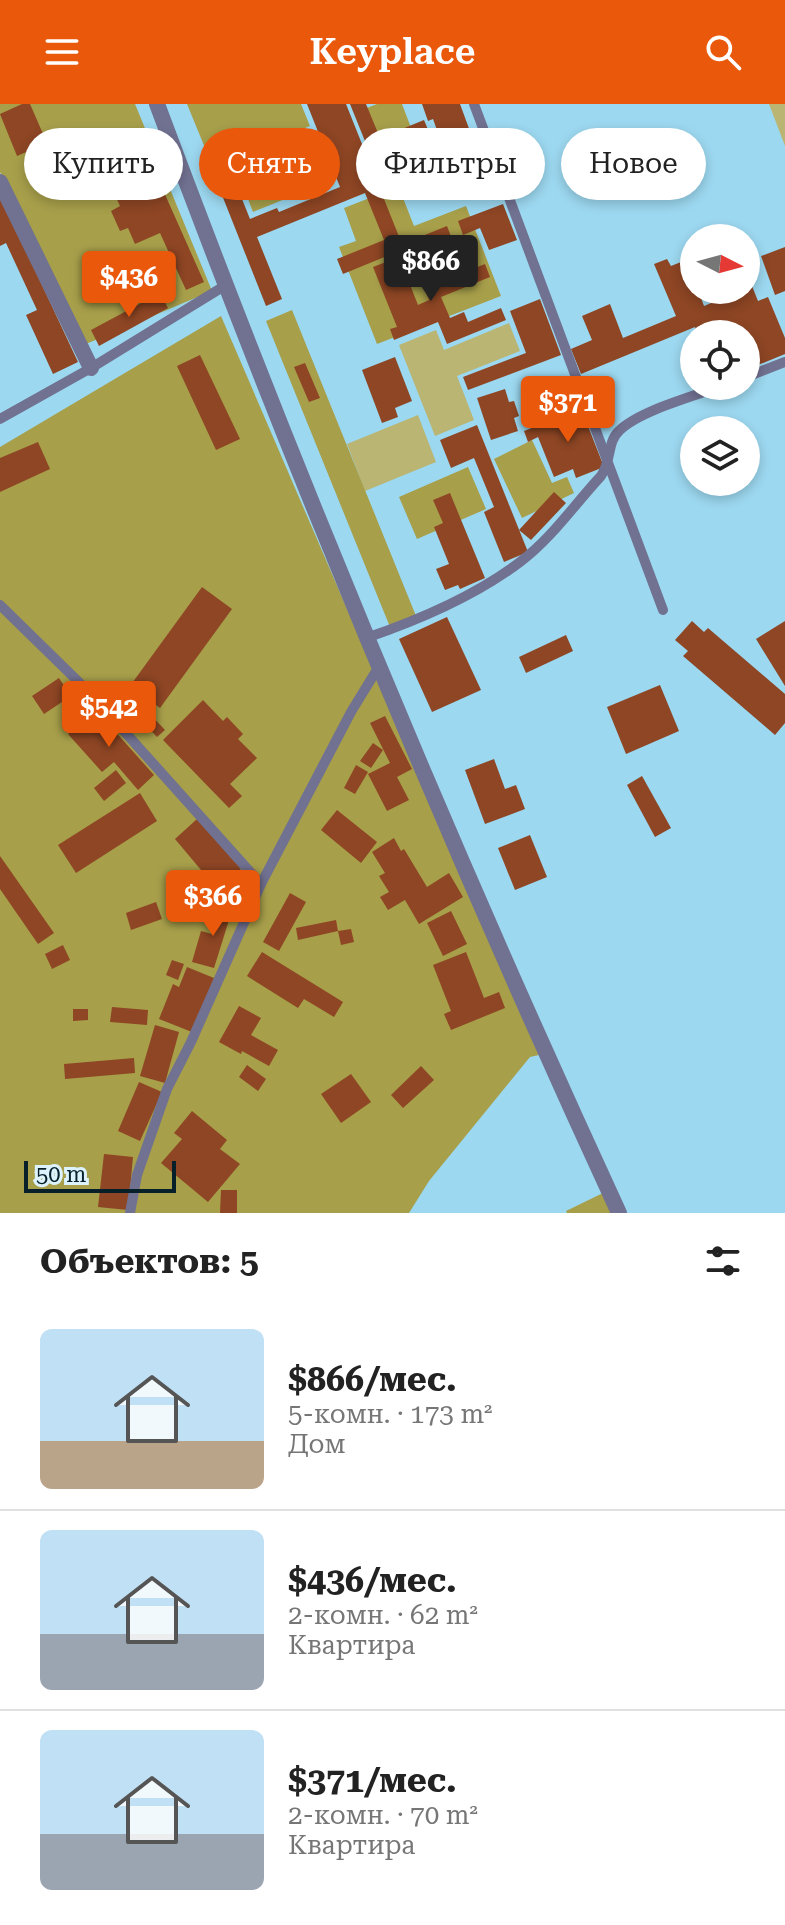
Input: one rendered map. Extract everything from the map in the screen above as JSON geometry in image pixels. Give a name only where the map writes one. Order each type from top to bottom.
[{"type":"street","points":[[157,104],[378,668],[619,1213]]},
{"type":"street","points":[[0,182],[91,368]]},
{"type":"lane","points":[[474,104],[663,610]]},
{"type":"lane","points":[[0,419],[91,368],[226,285]]},
{"type":"lane","points":[[760,372],[785,362]]},
{"type":"lane","points":[[366,638],[418,618],[489,582],[521,561],[609,465],[612,442],[619,430],[651,412],[684,400]]},
{"type":"lane","points":[[0,605],[89,692],[261,884]]},
{"type":"lane","points":[[130,1213],[137,1175],[167,1089],[261,884],[351,712],[378,668]]},
{"type":"shaded area","points":[[0,104],[135,104],[145,128],[24,128],[24,200],[175,200],[212,291],[74,349],[0,172]]},
{"type":"shaded area","points":[[187,104],[301,104],[310,126],[199,128],[199,133]]},
{"type":"shaded area","points":[[377,104],[402,104],[411,128],[366,128],[359,111]]},
{"type":"shaded area","points":[[769,104],[785,104],[785,146]]},
{"type":"shaded area","points":[[248,200],[283,200],[253,212]]},
{"type":"shaded area","points":[[364,200],[404,200],[414,226],[466,206],[501,296],[377,344],[339,247],[356,241],[344,208]]},
{"type":"shaded area","points":[[292,310],[416,616],[390,627],[266,321]]},
{"type":"shaded area","points":[[221,316],[539,1055],[530,1057],[429,1181],[409,1213],[0,1213],[0,447]]},
{"type":"shaded area","points":[[509,323],[520,351],[457,376],[474,420],[435,436],[399,345],[436,330],[444,350]]},
{"type":"shaded area","points":[[418,415],[436,462],[365,491],[347,444]]},
{"type":"shaded area","points":[[532,440],[552,483],[567,477],[574,493],[522,518],[494,459]]},
{"type":"shaded area","points":[[468,467],[486,509],[417,539],[399,497]]},
{"type":"shaded area","points":[[603,1193],[612,1213],[567,1213],[566,1211]]},
{"type":"building","points":[[22,104],[30,104],[40,128],[24,128],[24,153],[17,156],[0,114]]},
{"type":"building","points":[[307,104],[346,104],[356,129],[356,197],[257,237],[282,299],[266,306],[224,200],[242,200],[250,219],[308,200],[340,200],[340,128],[317,128]]},
{"type":"building","points":[[350,104],[366,104],[376,128],[360,128]]},
{"type":"building","points":[[422,104],[460,104],[469,128],[436,128],[433,119],[428,121]]},
{"type":"building","points":[[424,120],[427,128],[404,128]]},
{"type":"building","points":[[0,195],[78,362],[53,374],[26,315],[37,310],[6,243],[0,246]]},
{"type":"building","points":[[117,200],[167,200],[204,282],[186,290],[160,233],[135,244],[128,228],[120,231],[111,211],[120,206]]},
{"type":"building","points":[[368,200],[384,200],[404,249],[343,274],[337,259],[384,240]]},
{"type":"building","points":[[503,204],[517,240],[489,250],[480,228],[463,235],[458,221]]},
{"type":"building","points":[[447,226],[452,239],[410,256],[405,243]]},
{"type":"building","points":[[785,247],[785,291],[775,295],[761,256]]},
{"type":"building","points":[[399,257],[418,305],[429,300],[424,288],[485,264],[490,277],[441,297],[450,318],[464,312],[468,322],[501,308],[506,320],[447,344],[438,322],[394,340],[390,329],[397,327],[373,267]]},
{"type":"building","points":[[667,259],[671,266],[680,262],[680,304],[760,304],[760,300],[768,297],[785,338],[785,354],[760,364],[760,320],[680,320],[680,333],[581,374],[571,349],[592,340],[582,316],[610,304],[623,338],[676,316],[654,264]]},
{"type":"building","points":[[160,293],[168,308],[99,346],[91,330]]},
{"type":"building","points":[[540,299],[561,355],[468,390],[463,377],[526,353],[510,311]]},
{"type":"building","points":[[200,355],[240,439],[216,450],[177,366]]},
{"type":"building","points":[[395,357],[412,401],[395,408],[398,417],[382,423],[362,370]]},
{"type":"building","points":[[305,363],[320,398],[309,402],[294,367]]},
{"type":"building","points":[[505,389],[509,402],[514,401],[519,416],[514,418],[518,431],[491,440],[477,398]]},
{"type":"building","points":[[581,408],[604,467],[576,478],[573,469],[554,477],[538,437],[528,442],[524,431]]},
{"type":"building","points":[[477,425],[528,552],[504,562],[484,512],[494,507],[474,458],[451,468],[440,440]]},
{"type":"building","points":[[38,442],[50,469],[0,492],[0,458]]},
{"type":"building","points":[[554,492],[566,503],[531,540],[519,530]]},
{"type":"building","points":[[450,493],[485,578],[460,589],[458,585],[445,590],[436,569],[449,564],[434,527],[443,523],[433,500]]},
{"type":"building","points":[[202,587],[232,609],[160,708],[130,686]]},
{"type":"building","points":[[447,617],[481,690],[432,712],[399,639]]},
{"type":"building","points":[[692,621],[704,632],[708,628],[785,694],[785,723],[775,735],[683,656],[688,651],[675,640]]},
{"type":"building","points":[[785,621],[785,686],[756,639]]},
{"type":"building","points":[[566,635],[573,651],[526,673],[519,657]]},
{"type":"building","points":[[59,678],[71,696],[44,714],[32,696]]},
{"type":"building","points":[[660,685],[679,731],[626,754],[607,707]]},
{"type":"building","points":[[203,700],[223,721],[227,717],[243,734],[238,739],[257,758],[230,784],[242,796],[229,808],[163,740]]},
{"type":"building","points":[[96,710],[154,775],[138,790],[114,762],[102,772],[68,734]]},
{"type":"building","points":[[148,712],[165,730],[157,737],[140,719]]},
{"type":"building","points":[[385,716],[412,769],[397,777],[409,800],[387,811],[368,774],[390,763],[370,723]]},
{"type":"building","points":[[373,743],[383,750],[371,768],[360,761]]},
{"type":"building","points":[[494,759],[505,789],[516,785],[525,809],[485,824],[465,770]]},
{"type":"building","points":[[356,765],[368,772],[355,794],[344,788]]},
{"type":"building","points":[[116,770],[126,783],[104,801],[94,788]]},
{"type":"building","points":[[642,776],[671,828],[655,837],[627,785]]},
{"type":"building","points":[[140,793],[157,821],[76,873],[58,845]]},
{"type":"building","points":[[337,810],[377,842],[361,863],[321,830]]},
{"type":"building","points":[[197,819],[241,869],[217,889],[175,839]]},
{"type":"building","points":[[530,835],[547,877],[515,890],[498,848]]},
{"type":"building","points":[[394,838],[427,887],[449,873],[463,897],[419,924],[405,900],[388,910],[380,897],[389,892],[379,876],[385,873],[372,852]]},
{"type":"building","points":[[0,856],[54,933],[38,944],[0,889]]},
{"type":"building","points":[[290,893],[306,902],[279,951],[263,942]]},
{"type":"building","points":[[222,900],[234,904],[214,968],[192,962],[201,931],[212,934]]},
{"type":"building","points":[[156,902],[162,919],[131,930],[126,913]]},
{"type":"building","points":[[451,911],[467,944],[443,956],[427,923]]},
{"type":"building","points":[[336,920],[338,931],[298,940],[296,928]]},
{"type":"building","points":[[351,929],[354,942],[341,945],[338,931]]},
{"type":"building","points":[[63,945],[70,960],[52,969],[45,954]]},
{"type":"building","points":[[262,952],[343,1002],[334,1017],[304,999],[298,1008],[247,976]]},
{"type":"building","points":[[466,952],[484,998],[499,992],[505,1008],[451,1030],[444,1014],[451,1011],[433,965]]},
{"type":"building","points":[[172,960],[184,964],[178,980],[166,975]]},
{"type":"building","points":[[187,967],[214,978],[192,1032],[159,1019],[173,984],[179,987]]},
{"type":"building","points":[[239,1006],[261,1018],[251,1035],[278,1050],[269,1066],[219,1042]]},
{"type":"building","points":[[112,1007],[148,1010],[147,1025],[110,1022]]},
{"type":"building","points":[[73,1009],[88,1009],[88,1020],[73,1021]]},
{"type":"building","points":[[155,1025],[179,1032],[165,1083],[140,1076]]},
{"type":"building","points":[[134,1058],[135,1073],[65,1079],[64,1064]]},
{"type":"building","points":[[247,1065],[266,1079],[258,1091],[239,1077]]},
{"type":"building","points":[[421,1066],[434,1080],[403,1108],[391,1095]]},
{"type":"building","points":[[351,1074],[371,1102],[341,1123],[321,1094]]},
{"type":"building","points":[[139,1082],[162,1092],[140,1141],[118,1131]]},
{"type":"building","points":[[192,1111],[227,1140],[220,1149],[240,1164],[208,1202],[161,1163],[182,1139],[174,1133]]},
{"type":"building","points":[[104,1154],[133,1157],[128,1210],[98,1207]]},
{"type":"building","points":[[221,1190],[237,1190],[237,1213],[220,1213]]}]
